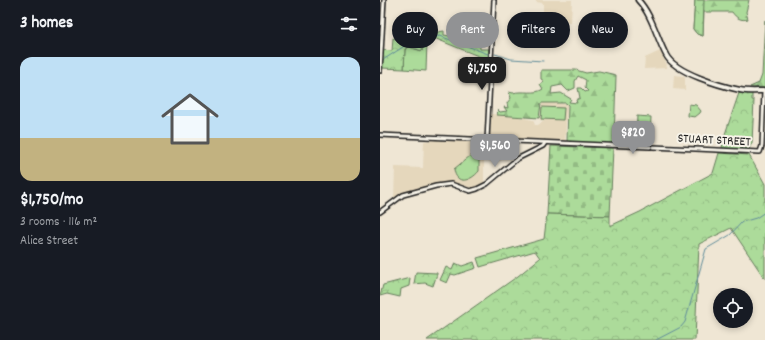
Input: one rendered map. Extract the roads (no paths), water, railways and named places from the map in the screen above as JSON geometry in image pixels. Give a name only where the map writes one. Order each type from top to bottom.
[{"type":"main road","points":[[638,0],[646,12],[660,44],[673,64],[688,73],[740,90],[765,91]]},
{"type":"street","points":[[380,71],[384,0]]},
{"type":"street","points":[[487,140],[494,0]]},
{"type":"street","name":"STUART STREET","points":[[380,135],[759,152],[762,146],[765,91]]},
{"type":"street","points":[[380,212],[403,195],[436,186],[448,184],[470,191],[477,189],[487,184],[518,159],[543,146],[544,143]]},
{"type":"waterway","points":[[438,36],[488,54]]},
{"type":"waterway","points":[[383,60],[401,48]]},
{"type":"waterway","points":[[495,54],[511,59],[543,61]]},
{"type":"waterway","points":[[656,340],[681,327],[685,322],[706,249],[730,235],[742,222],[756,218],[765,212]]}]
